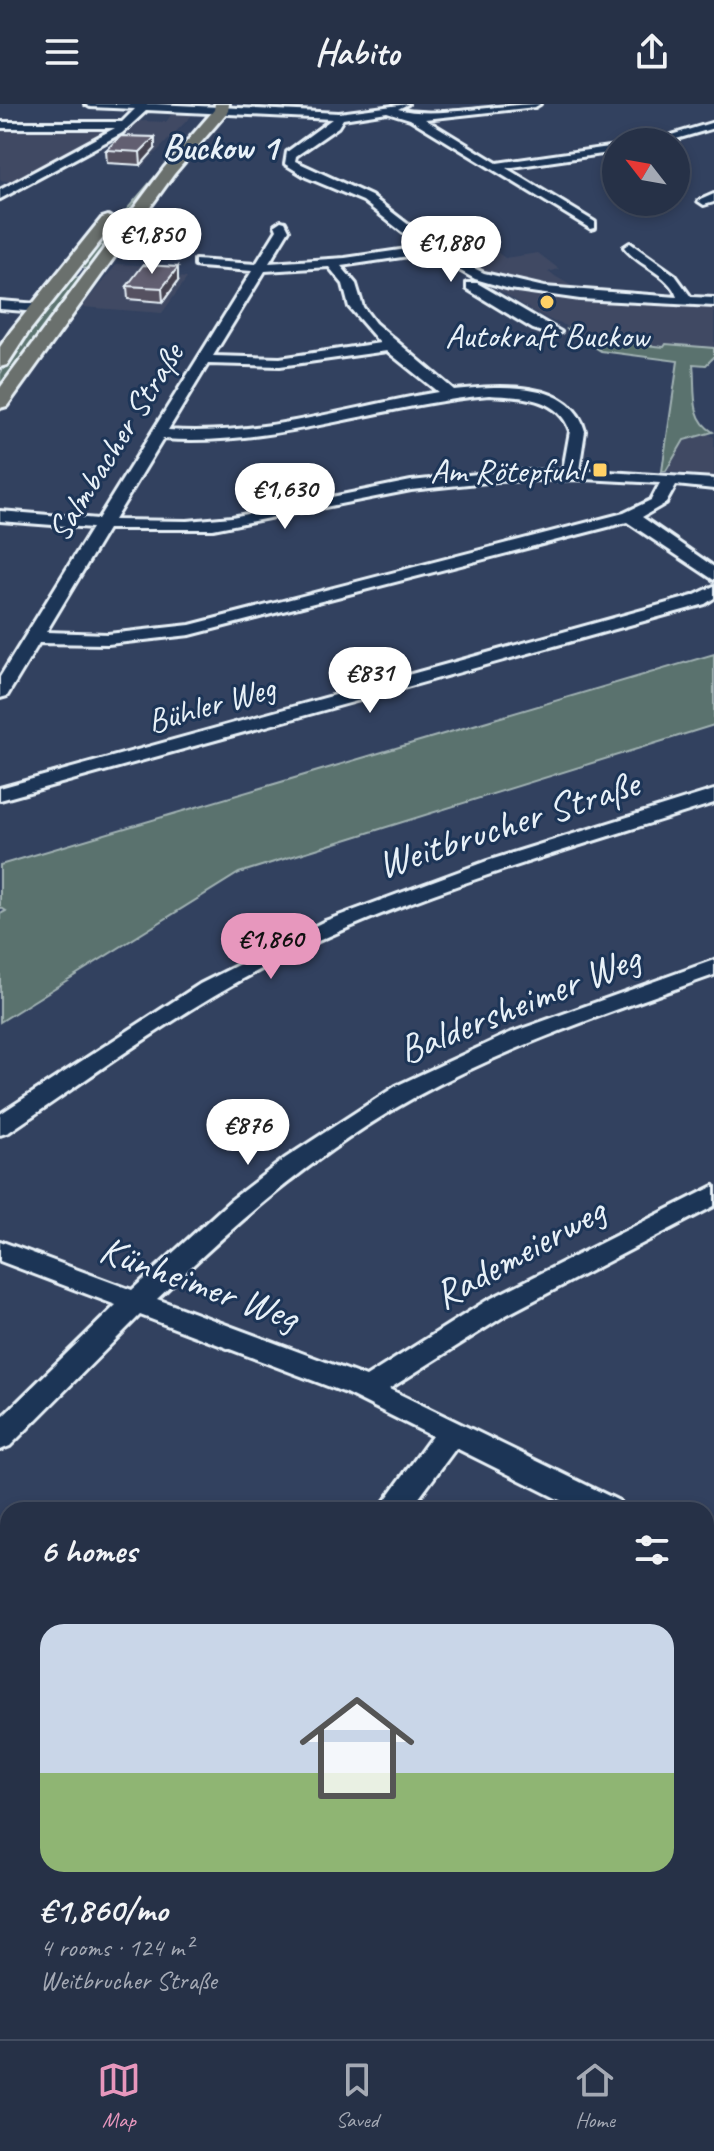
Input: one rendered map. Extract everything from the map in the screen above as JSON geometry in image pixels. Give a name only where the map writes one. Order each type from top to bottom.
[{"type":"main road","points":[[0,361],[38,308],[122,205],[217,107]]},
{"type":"main road","points":[[0,402],[217,107]]},
{"type":"main road","points":[[68,270],[96,272]]},
{"type":"street","points":[[90,104],[217,107],[339,116],[391,110],[403,104]]},
{"type":"street","points":[[414,117],[535,104]]},
{"type":"street","points":[[0,195],[129,122],[144,107]]},
{"type":"street","points":[[391,110],[414,117],[591,225]]},
{"type":"street","points":[[339,116],[334,125],[291,154],[289,162],[377,205],[431,249],[462,269],[489,279],[564,292],[714,302]]},
{"type":"street","points":[[0,125],[129,122]]},
{"type":"street","points":[[690,132],[714,125]]},
{"type":"street","points":[[493,167],[602,151]]},
{"type":"street","name":"Salmbacher Straße","points":[[0,692],[283,230],[281,225]]},
{"type":"street","points":[[630,247],[635,255],[681,286],[685,301]]},
{"type":"street","points":[[200,263],[261,266],[332,262],[431,249]]},
{"type":"street","points":[[332,262],[349,284],[358,310],[390,346],[449,393]]},
{"type":"street","points":[[489,279],[472,286],[538,326],[554,332]]},
{"type":"street","points":[[0,305],[38,308]]},
{"type":"street","points":[[204,360],[280,362],[390,346]]},
{"type":"street","points":[[157,434],[200,436],[262,432],[449,393],[492,390],[542,398],[564,409],[577,431],[570,473]]},
{"type":"street","points":[[0,516],[164,526],[217,524],[427,483],[570,473],[714,484]]},
{"type":"street","points":[[33,637],[108,639],[190,630],[630,516],[660,503],[666,496],[669,479]]},
{"type":"street","points":[[630,516],[714,575]]},
{"type":"street","name":"Bühler Weg","points":[[0,794],[683,604],[714,591]]},
{"type":"street","name":"Weitbrucher Straße","points":[[0,1126],[232,975],[305,938],[424,891],[714,796]]},
{"type":"street","name":"Baldersheimer Weg","points":[[0,1438],[220,1222],[288,1167],[403,1093],[518,1038],[714,967]]},
{"type":"street","name":"Rademeierweg","points":[[370,1391],[379,1381],[496,1308],[714,1195]]},
{"type":"street","name":"Künheimer Weg","points":[[0,1251],[370,1391],[592,1502]]},
{"type":"street","points":[[399,1502],[451,1432]]},
{"type":"shaded area","points":[[174,111],[193,114],[144,165],[107,163],[122,146],[101,144],[141,121],[166,122]]},
{"type":"shaded area","points":[[0,126],[108,126],[113,129],[14,182],[0,180]]},
{"type":"shaded area","points":[[485,243],[505,258],[538,253],[559,269],[548,272],[580,291],[487,273],[462,264],[443,249]]},
{"type":"shaded area","points":[[117,264],[156,266],[150,275],[187,278],[162,313],[82,307]]},
{"type":"shaded area","points":[[494,287],[590,300],[714,305],[714,348],[666,344],[664,347],[587,339],[531,310]]},
{"type":"shaded area","points":[[708,434],[714,437],[714,477],[666,471],[684,440]]},
{"type":"green space","points":[[196,132],[92,269],[77,268]]},
{"type":"green space","points":[[69,277],[86,278],[0,394],[0,374],[19,343]]},
{"type":"green space","points":[[569,328],[587,339],[664,347],[666,344],[714,348],[714,357],[706,365],[693,364],[697,411],[705,426],[713,432],[684,440],[666,471],[662,471],[678,361],[601,351]]},
{"type":"green space","points":[[714,654],[714,725],[239,873],[0,1022],[0,914],[6,911],[0,907],[0,865]]},
{"type":"building","points":[[121,136],[155,137],[140,152],[106,150]]},
{"type":"building","points":[[143,265],[178,267],[162,288],[127,286]]},
{"type":"place","name":"Autokraft Buckow","points":[[547,302]]},
{"type":"place","name":"Am Rötepfuhl","points":[[600,470]]},
{"type":"district","name":"Buckow 1","points":[[220,147]]}]
